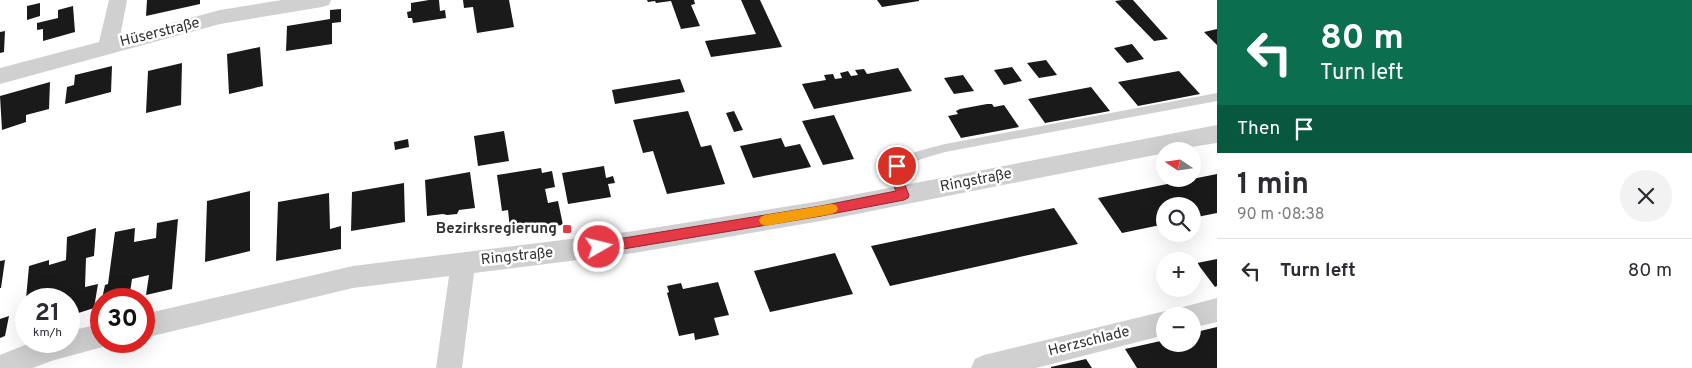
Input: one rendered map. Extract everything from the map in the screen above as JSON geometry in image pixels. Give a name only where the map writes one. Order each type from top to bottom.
[{"type":"street","points":[[108,46],[118,0]]},
{"type":"street","name":"Hüserstraße","points":[[0,76],[220,18],[322,0]]},
{"type":"street","name":"Ringstraße","points":[[155,323],[353,277],[634,242],[904,195],[1217,134]]},
{"type":"street","points":[[449,368],[463,263]]},
{"type":"street","points":[[1201,314],[1217,310]]},
{"type":"street","name":"Herzschlade","points":[[984,368],[1156,325]]},
{"type":"street","points":[[0,368],[51,348],[90,339]]},
{"type":"lane","points":[[904,195],[894,173],[897,166],[946,148],[1217,97]]},
{"type":"building","points":[[147,0],[200,0],[200,4],[146,16]]},
{"type":"building","points":[[439,0],[440,11],[445,10],[446,18],[413,23],[412,18],[408,18],[407,12],[411,11],[411,3]]},
{"type":"building","points":[[463,0],[509,0],[514,27],[477,33],[473,7],[464,8]]},
{"type":"building","points":[[647,0],[694,0],[695,4],[691,5],[700,26],[681,29],[671,1],[656,3],[655,1],[648,2]]},
{"type":"building","points":[[741,0],[760,0],[782,47],[711,57],[705,41],[756,34]]},
{"type":"building","points":[[877,0],[919,0],[919,1],[882,7]]},
{"type":"building","points":[[1133,0],[1168,39],[1154,41],[1115,1]]},
{"type":"building","points":[[40,3],[40,16],[27,20],[27,6]]},
{"type":"building","points":[[73,6],[75,32],[43,41],[43,29],[37,30],[37,23],[58,18],[58,10]]},
{"type":"building","points":[[341,9],[341,22],[332,23],[332,44],[286,51],[287,26],[330,19],[330,10]]},
{"type":"building","points":[[1217,29],[1217,45],[1204,32]]},
{"type":"building","points":[[5,31],[4,52],[0,53],[0,32]]},
{"type":"building","points":[[1132,44],[1144,59],[1127,63],[1114,48]]},
{"type":"building","points":[[260,47],[263,86],[229,94],[227,54]]},
{"type":"building","points":[[1046,60],[1057,75],[1039,78],[1027,63]]},
{"type":"building","points":[[182,63],[181,105],[146,113],[148,71]]},
{"type":"building","points":[[112,66],[111,92],[65,104],[67,87],[74,85],[75,75]]},
{"type":"building","points":[[1012,67],[1022,81],[1004,85],[994,70]]},
{"type":"building","points":[[898,68],[912,91],[814,109],[802,84],[826,80],[824,75],[833,74],[835,79],[842,78],[840,73],[848,71],[851,76],[858,75],[855,70],[864,69],[867,74]]},
{"type":"building","points":[[1179,71],[1200,94],[1138,106],[1118,82]]},
{"type":"building","points":[[963,75],[974,91],[954,94],[944,78]]},
{"type":"building","points":[[680,79],[685,92],[615,104],[612,90]]},
{"type":"building","points":[[50,82],[49,109],[26,115],[26,122],[2,130],[0,96]]},
{"type":"building","points":[[1091,87],[1110,111],[1045,123],[1028,99]]},
{"type":"building","points":[[992,104],[994,107],[1004,105],[1019,127],[961,138],[948,116],[958,114],[956,111],[960,109]]},
{"type":"building","points":[[688,111],[701,147],[711,145],[725,184],[667,194],[653,151],[643,153],[633,120]]},
{"type":"building","points":[[734,111],[743,130],[734,132],[726,113]]},
{"type":"building","points":[[834,115],[854,159],[823,165],[802,121]]},
{"type":"building","points":[[504,131],[509,161],[478,166],[474,136]]},
{"type":"building","points":[[781,138],[785,147],[800,144],[811,167],[753,178],[740,146]]},
{"type":"building","points":[[408,139],[409,147],[395,150],[394,142]]},
{"type":"building","points":[[604,166],[606,178],[613,176],[615,183],[608,184],[611,197],[568,204],[562,173]]},
{"type":"building","points":[[541,168],[542,173],[552,171],[555,187],[545,189],[548,203],[558,201],[563,225],[510,229],[508,210],[502,211],[497,175]]},
{"type":"building","points":[[470,172],[475,208],[459,210],[457,214],[427,216],[425,180]]},
{"type":"building","points":[[1217,174],[1217,213],[1201,216],[1201,197],[1156,197],[1156,226],[1122,233],[1098,198],[1156,186],[1156,188],[1201,188],[1201,177]]},
{"type":"building","points":[[404,183],[405,222],[351,231],[352,192]]},
{"type":"building","points":[[250,191],[250,251],[205,262],[207,201]]},
{"type":"building","points":[[329,193],[330,229],[341,226],[341,249],[276,261],[278,202]]},
{"type":"building","points":[[1054,208],[1078,244],[890,286],[871,246]]},
{"type":"building","points":[[178,219],[172,289],[155,293],[155,288],[147,288],[149,275],[132,279],[131,288],[104,288],[105,285],[108,284],[115,232],[135,228],[134,242],[156,238],[157,223]]},
{"type":"building","points":[[96,228],[94,256],[86,258],[85,287],[98,284],[97,288],[90,288],[90,309],[80,312],[80,288],[27,288],[29,266],[49,260],[49,265],[66,260],[67,237]]},
{"type":"building","points":[[835,253],[853,294],[770,312],[754,271]]},
{"type":"building","points":[[1217,259],[1217,286],[1215,287],[1201,268],[1201,262]]},
{"type":"building","points":[[5,260],[1,288],[0,288],[0,261]]},
{"type":"building","points":[[718,282],[729,315],[714,318],[719,335],[695,340],[694,333],[679,336],[667,293],[669,292],[667,286],[681,283],[683,289]]},
{"type":"building","points":[[9,316],[5,336],[0,338],[0,319]]},
{"type":"building","points":[[1217,327],[1217,368],[1137,368],[1125,349],[1156,342],[1156,352],[1201,352],[1201,331]]},
{"type":"building","points":[[1086,359],[1092,368],[1051,368],[1051,367]]},
{"type":"slow traffic","points":[[765,220],[832,209]]},
{"type":"place","name":"Bezirksregierung","points":[[567,229]]},
{"type":"route","points":[[599,247],[821,211],[904,195],[894,173],[897,166]]}]
